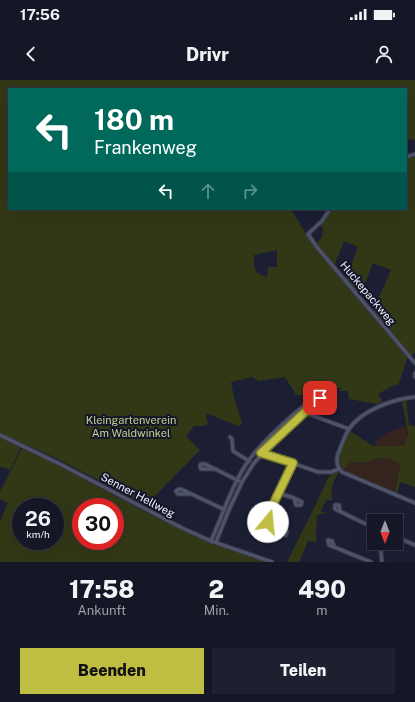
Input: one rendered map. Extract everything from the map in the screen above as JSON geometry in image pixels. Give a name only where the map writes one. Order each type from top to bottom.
[{"type":"street","name":"Huckepackweg","points":[[329,210],[322,221],[308,234],[316,246],[415,363]]},
{"type":"street","points":[[216,542],[242,482],[261,453],[327,392]]},
{"type":"street","points":[[415,397],[385,404],[364,416],[350,429],[337,455],[339,469],[349,475],[415,503]]},
{"type":"street","points":[[211,540],[224,509],[249,461],[257,450],[310,400]]},
{"type":"street","points":[[300,409],[304,413],[350,429]]},
{"type":"street","name":"Senner Hellweg","points":[[0,436],[62,465],[172,524],[272,562]]},
{"type":"street","points":[[230,437],[232,439],[233,451],[249,461]]},
{"type":"street","points":[[257,450],[261,453],[318,472],[331,472],[339,469]]},
{"type":"street","points":[[279,528],[269,524],[267,517],[293,463]]},
{"type":"street","points":[[216,469],[242,482]]},
{"type":"street","points":[[278,493],[294,498]]},
{"type":"street","points":[[191,494],[229,511]]},
{"type":"street","points":[[340,511],[367,524]]},
{"type":"street","points":[[403,540],[415,545]]},
{"type":"street","points":[[334,546],[370,562]]},
{"type":"street","points":[[381,550],[382,562]]},
{"type":"shaded area","points":[[406,426],[407,435],[405,446],[378,446],[375,441],[391,431]]},
{"type":"shaded area","points":[[386,458],[400,463],[394,493],[343,470],[351,461],[364,464],[374,459]]},
{"type":"green space","name":"Kleingartenverein Am Waldwinkel","points":[[0,80],[415,80],[415,140],[407,139],[407,88],[8,88],[8,210],[293,210],[292,211],[305,232],[316,244],[322,237],[323,228],[320,225],[330,210],[407,210],[407,156],[415,154],[415,352],[411,356],[408,356],[398,386],[396,384],[378,394],[383,402],[377,404],[349,399],[348,391],[340,391],[341,388],[326,389],[322,387],[310,398],[303,395],[296,395],[285,377],[259,381],[252,377],[231,382],[242,423],[238,426],[206,413],[208,424],[204,426],[194,426],[186,436],[200,450],[146,505],[58,459],[0,433]],"holes":[[[344,241],[358,247],[346,279],[334,266]],[[277,250],[277,267],[268,267],[267,277],[257,273],[254,267],[254,255]],[[373,263],[391,270],[373,311],[360,296]]]},
{"type":"green space","points":[[406,400],[409,425],[415,426],[415,487],[400,482],[397,494],[394,493],[400,464],[391,459],[385,458],[375,459],[365,463],[356,463],[351,461],[343,470],[340,466],[339,456],[340,450],[350,431],[373,446],[405,446],[408,434],[402,401]]},
{"type":"green space","points":[[0,437],[21,447],[10,470],[0,466]]},
{"type":"green space","points":[[22,448],[119,498],[72,498],[72,550],[124,550],[124,500],[183,530],[219,545],[268,562],[0,562],[0,521],[8,503],[0,499],[0,492]]},
{"type":"green space","points":[[333,473],[339,473],[332,485],[332,500],[326,500],[321,511],[326,513],[317,515],[317,542],[308,541],[299,562],[287,562],[328,478]]},
{"type":"route","points":[[268,522],[267,517],[293,463],[261,453],[320,398]]}]
